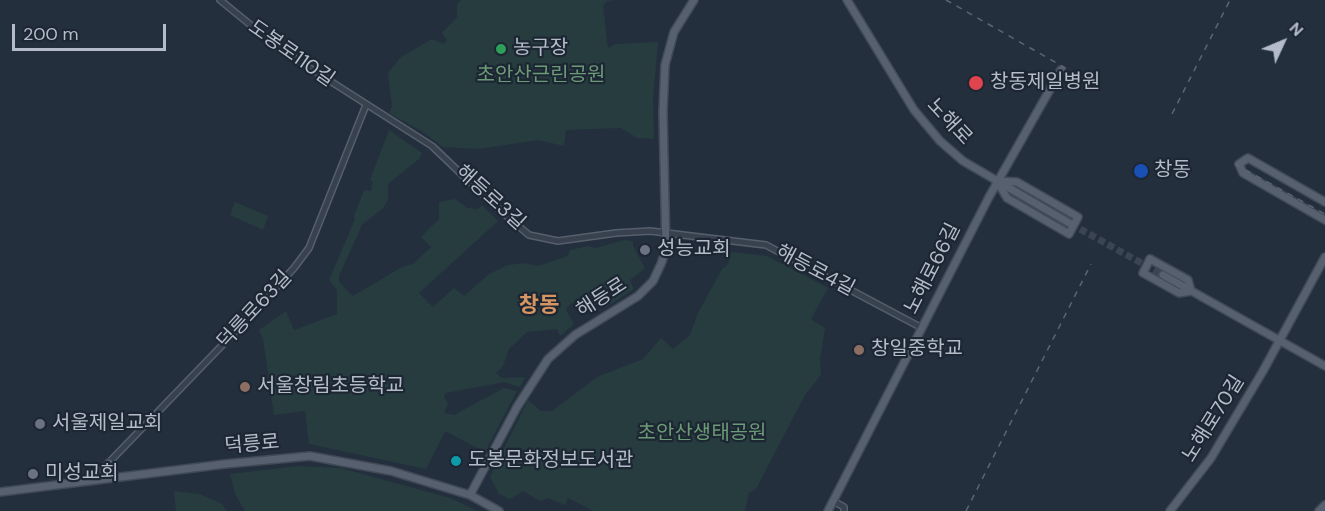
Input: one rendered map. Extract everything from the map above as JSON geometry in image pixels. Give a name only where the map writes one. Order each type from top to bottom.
[{"type":"main road","name":"해등로","points":[[470,495],[535,377],[549,359],[575,335],[632,300],[653,281],[666,250],[663,112],[665,65],[674,32],[694,0]]},
{"type":"main road","name":"노해로","points":[[847,0],[914,110],[929,130],[963,161],[1071,224]]},
{"type":"main road","name":"노해로66길","points":[[828,511],[997,181],[1060,70]]},
{"type":"main road","points":[[1325,202],[1248,158],[1239,164],[1244,173],[1325,220]]},
{"type":"main road","points":[[997,181],[1017,182],[1078,217],[1069,234],[1007,198],[997,181]]},
{"type":"main road","name":"노해로70길","points":[[1170,511],[1211,458],[1325,256]]},
{"type":"main road","points":[[1150,259],[1188,280],[1191,291],[1179,293],[1143,273],[1150,259]]},
{"type":"main road","points":[[1163,275],[1325,366]]},
{"type":"main road","name":"덕릉로","points":[[0,492],[310,456],[391,471],[470,495],[499,511]]},
{"type":"main road","points":[[108,463],[110,471],[117,477]]},
{"type":"main road","points":[[1319,511],[1325,505]]},
{"type":"street","name":"도봉로110길","points":[[220,0],[265,38],[366,105]]},
{"type":"street","name":"해등로3길","points":[[366,105],[432,146],[495,206],[530,235],[558,241],[615,233],[650,231],[666,234]]},
{"type":"street","name":"덕릉로63길","points":[[92,480],[279,285],[309,248],[366,105]]},
{"type":"street","name":"해등로4길","points":[[666,234],[766,245],[922,328]]},
{"type":"street","points":[[833,501],[844,507],[844,511]]},
{"type":"green space","name":"초안산근린공원","points":[[461,0],[616,0],[607,1],[603,6],[608,48],[616,44],[658,42],[653,99],[654,139],[637,138],[621,128],[566,130],[564,146],[538,140],[479,149],[443,147],[423,132],[389,113],[392,107],[388,73],[401,57],[432,39],[444,44],[447,40],[442,33],[457,17],[457,4]]},
{"type":"green space","points":[[389,130],[422,153],[419,159],[388,184],[388,200],[383,208],[362,225],[339,276],[339,282],[353,296],[402,267],[413,264],[431,247],[421,237],[439,219],[439,202],[455,199],[467,208],[477,209],[482,205],[498,221],[419,293],[433,307],[454,288],[464,296],[489,274],[508,265],[525,263],[537,266],[568,256],[570,250],[588,246],[596,248],[624,240],[633,241],[633,246],[645,268],[630,280],[634,289],[605,308],[598,298],[591,296],[570,304],[566,310],[574,324],[560,336],[557,329],[527,332],[509,349],[503,366],[496,373],[502,378],[525,377],[520,387],[504,382],[446,393],[444,396],[448,404],[444,413],[454,415],[504,388],[517,391],[485,452],[445,431],[426,469],[309,444],[305,411],[274,415],[263,339],[259,330],[286,311],[294,330],[337,314],[337,290],[329,280],[355,219],[354,216],[364,190],[371,191],[373,181],[370,180]]},
{"type":"green space","points":[[235,202],[268,216],[263,230],[230,215]]},
{"type":"green space","name":"초안산생태공원","points":[[731,252],[767,256],[828,288],[811,319],[825,328],[820,359],[821,375],[805,395],[756,489],[749,493],[745,511],[594,511],[568,498],[565,505],[548,498],[540,501],[523,491],[510,499],[499,494],[490,477],[528,400],[541,411],[552,411],[597,377],[643,359],[661,338],[673,349],[690,335],[698,313],[722,269],[728,264]]},
{"type":"green space","points":[[298,466],[341,468],[450,498],[478,511],[245,511],[235,494],[230,474]]},
{"type":"green space","points":[[174,491],[200,494],[222,504],[227,511],[176,511]]},
{"type":"tunnel","points":[[1071,224],[1163,275]]},
{"type":"railway","points":[[946,0],[1097,86]]},
{"type":"railway","points":[[1172,114],[1230,0]]},
{"type":"railway","points":[[1235,164],[1325,214]]},
{"type":"railway","points":[[966,511],[1091,264]]},
{"type":"place","name":"농구장","points":[[501,49]]},
{"type":"place","name":"창동제일병원","points":[[976,83]]},
{"type":"place","name":"창동","points":[[1141,171]]},
{"type":"place","name":"성능교회","points":[[645,250]]},
{"type":"place","name":"창일중학교","points":[[859,350]]},
{"type":"place","name":"서울창림초등학교","points":[[245,387]]},
{"type":"place","name":"서울제일교회","points":[[40,424]]},
{"type":"place","name":"도봉문화정보도서관","points":[[456,461]]},
{"type":"place","name":"미성교회","points":[[33,474]]},
{"type":"district","name":"창동","points":[[539,306]]}]
